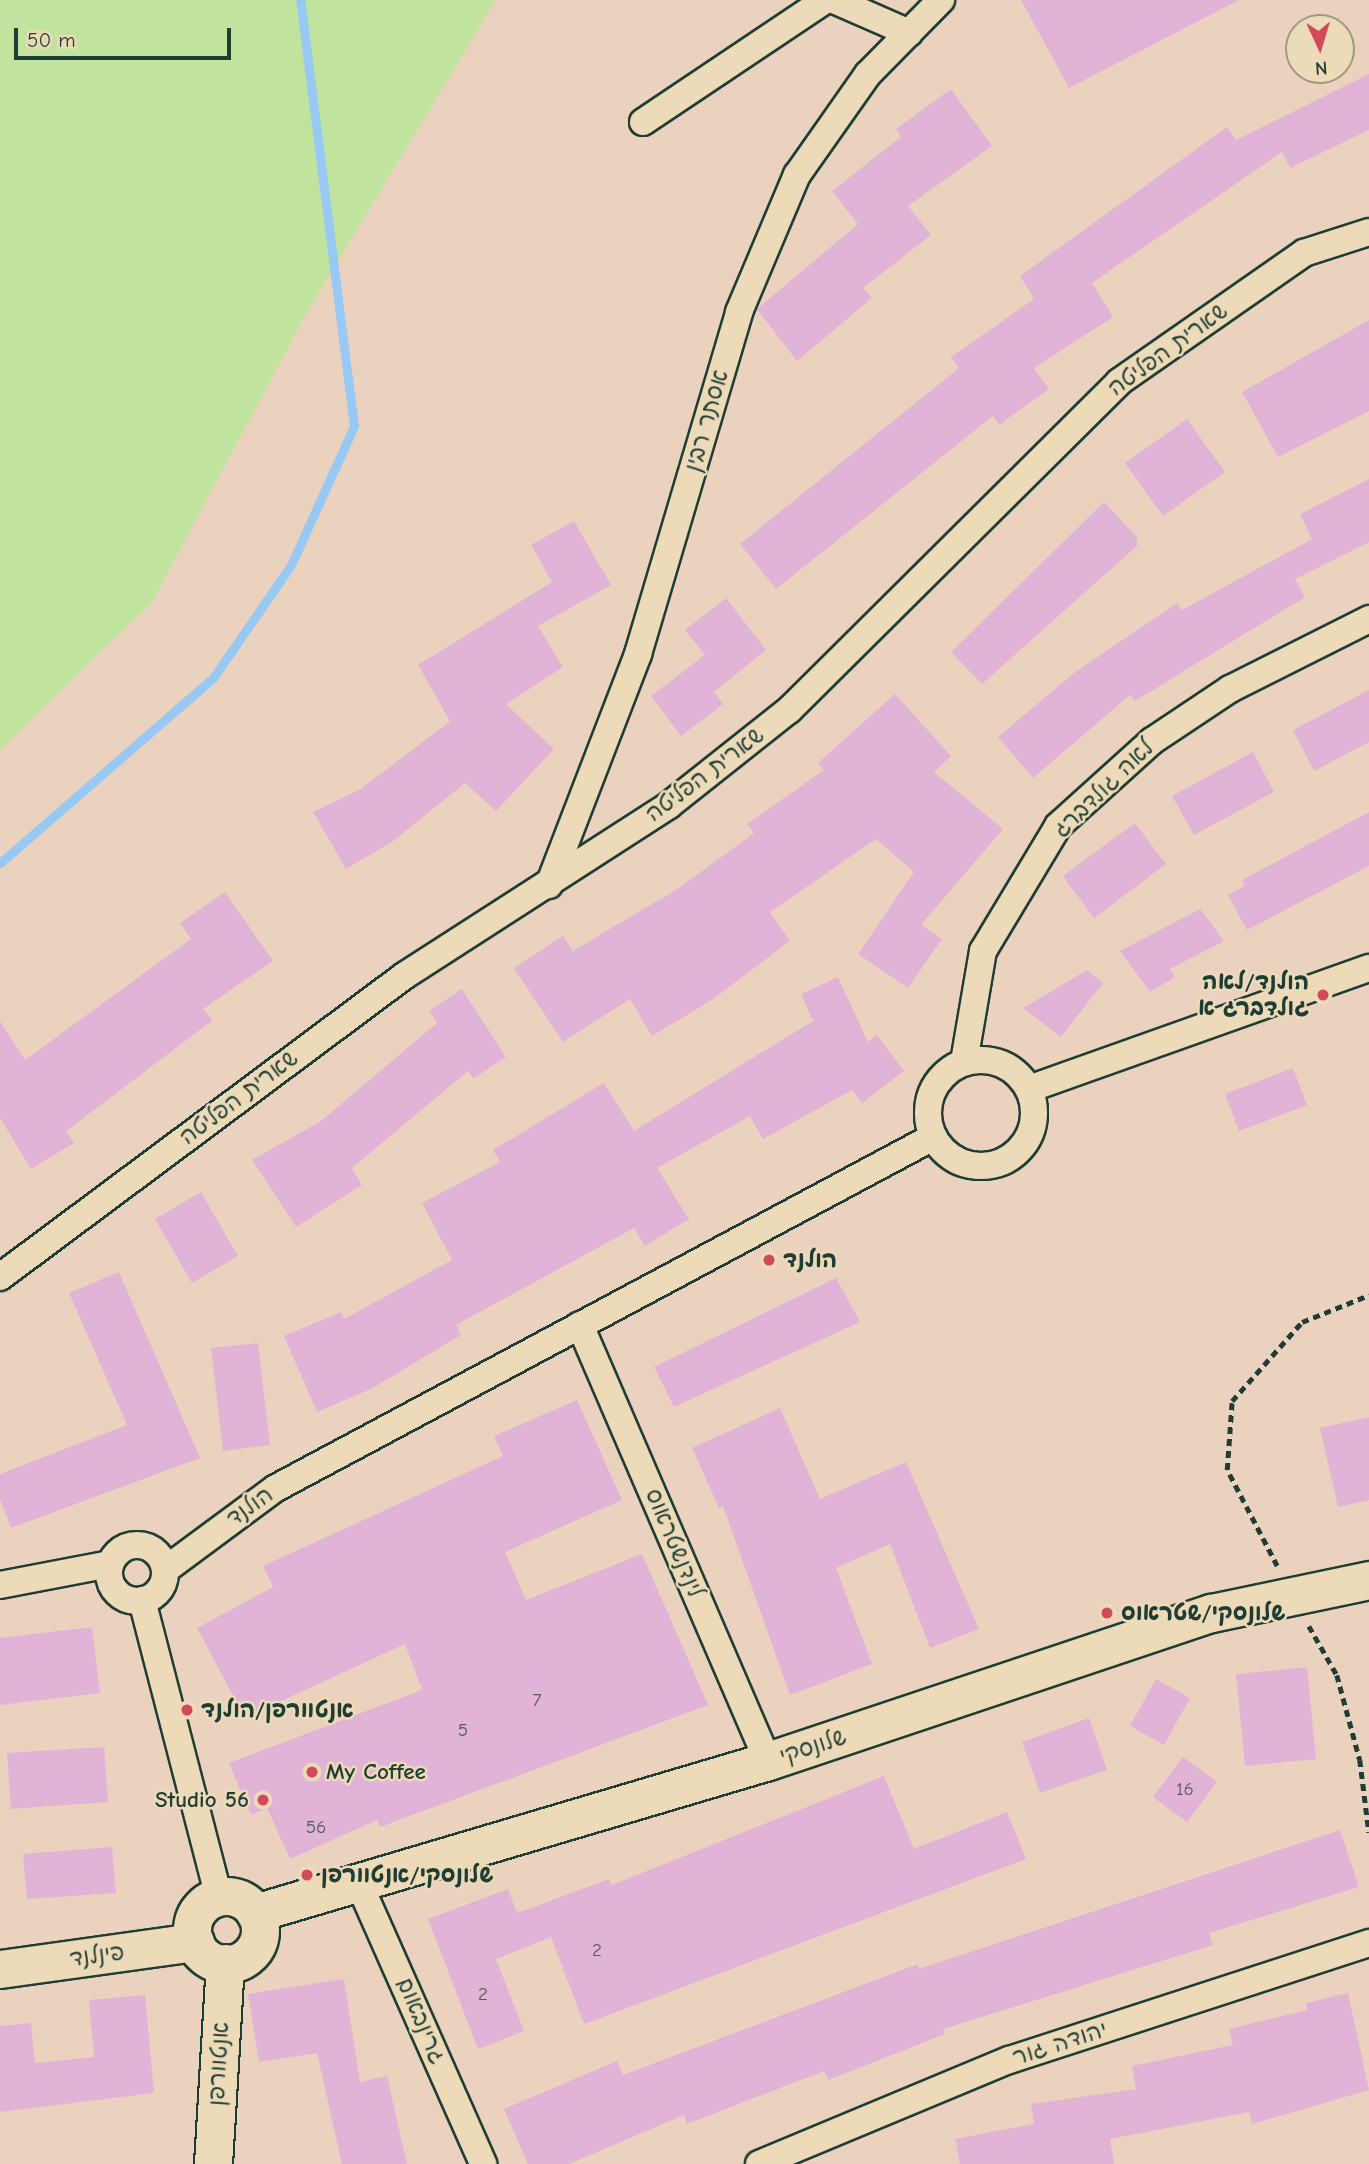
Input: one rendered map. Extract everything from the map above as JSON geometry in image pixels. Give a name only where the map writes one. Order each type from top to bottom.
[{"type":"street","points":[[643,122],[825,0]]},
{"type":"street","points":[[834,0],[909,33]]},
{"type":"street","name":"אסתר רבין","points":[[549,885],[638,654],[739,312],[797,175],[868,74],[941,0]]},
{"type":"street","name":"שארית הפליטה","points":[[0,1276],[404,976],[549,885],[669,805],[789,710],[1119,383],[1304,253],[1369,232]]},
{"type":"street","name":"לאה גולדברג","points":[[964,1062],[983,951],[1058,826],[1152,741],[1230,689],[1369,619]]},
{"type":"street","points":[[1029,1088],[1369,968]]},
{"type":"street","points":[[993,1060],[1010,1068],[1029,1088],[1032,1131],[1007,1160],[962,1163],[933,1137],[931,1093],[941,1077],[964,1062],[993,1060]]},
{"type":"street","name":"הולנד","points":[[165,1570],[276,1488],[933,1137]]},
{"type":"street","name":"לינדנשטראוס","points":[[580,1325],[768,1761]]},
{"type":"street","points":[[0,1585],[110,1564],[122,1549],[140,1545],[157,1553],[165,1570],[161,1586],[142,1600]]},
{"type":"street","points":[[110,1564],[116,1591],[142,1600]]},
{"type":"street","name":"שלונסקי","points":[[255,1913],[357,1879],[768,1761],[1291,1593],[1369,1580]]},
{"type":"street","points":[[142,1600],[219,1898]]},
{"type":"street","name":"גרינבאום","points":[[357,1879],[483,2164]]},
{"type":"street","points":[[240,1898],[255,1913],[261,1933],[253,1953],[225,1963],[206,1958],[195,1942],[193,1919],[208,1900],[240,1898]]},
{"type":"street","name":"פינלנד","points":[[0,1969],[195,1942]]},
{"type":"street","name":"יהודה גור","points":[[759,2164],[1009,2060],[1369,1942]]},
{"type":"street","name":"אנטוורפן","points":[[213,2164],[225,1963]]},
{"type":"path","points":[[1369,1295],[1302,1322],[1232,1401],[1227,1470],[1337,1675],[1360,1760],[1369,1832]]},
{"type":"green space","points":[[0,0],[496,0],[307,312],[152,602],[0,750]]},
{"type":"building","points":[[1021,0],[1239,0],[1069,88]]},
{"type":"building","points":[[1369,74],[1369,130],[1290,168],[1282,152],[1092,283],[1113,317],[1034,368],[1049,389],[999,425],[993,416],[776,589],[740,544],[959,368],[951,357],[1034,299],[1020,276],[1227,127],[1236,140],[1349,84],[1355,84],[1355,81]]},
{"type":"building","points":[[951,89],[992,146],[908,206],[931,235],[863,288],[872,298],[797,361],[757,309],[858,224],[832,191],[901,137],[896,129]]},
{"type":"building","points":[[1369,320],[1369,411],[1278,457],[1242,392]]},
{"type":"building","points":[[1187,419],[1225,472],[1163,516],[1125,463]]},
{"type":"building","points":[[1369,479],[1369,542],[1295,579],[1305,597],[1135,701],[1130,695],[1033,778],[998,737],[1074,673],[1177,603],[1182,610],[1312,539],[1300,514]]},
{"type":"building","points":[[1104,502],[1137,537],[1137,546],[982,684],[951,652]]},
{"type":"building","points":[[574,521],[611,585],[538,626],[563,667],[506,704],[554,749],[496,811],[465,783],[392,842],[346,869],[313,812],[361,789],[450,721],[418,665],[552,582],[531,545]]},
{"type":"building","points":[[726,598],[766,650],[714,692],[723,704],[681,736],[651,696],[705,655],[685,630]]},
{"type":"building","points":[[1369,690],[1369,742],[1314,771],[1293,730]]},
{"type":"building","points":[[895,694],[951,756],[934,772],[1003,829],[921,925],[942,939],[908,988],[858,954],[914,872],[876,839],[770,912],[790,941],[712,1000],[652,1036],[630,999],[563,1042],[514,968],[563,936],[573,951],[679,888],[754,833],[747,824],[824,770],[818,763]]},
{"type":"building","points":[[1253,752],[1274,792],[1194,835],[1172,796]]},
{"type":"building","points":[[1369,812],[1369,866],[1247,930],[1228,895],[1245,886],[1242,880]]},
{"type":"building","points":[[1135,823],[1166,864],[1094,918],[1063,876]]},
{"type":"building","points":[[225,892],[273,961],[203,1009],[213,1020],[66,1131],[74,1143],[31,1169],[0,1118],[0,1021],[25,1060],[191,939],[180,923]]},
{"type":"building","points":[[1200,909],[1224,941],[1170,969],[1175,977],[1150,992],[1120,951]]},
{"type":"building","points":[[1087,970],[1103,983],[1061,1037],[1023,1008]]},
{"type":"building","points":[[838,977],[868,1042],[877,1035],[904,1071],[862,1103],[852,1090],[763,1139],[750,1116],[657,1168],[689,1219],[645,1246],[634,1228],[456,1325],[461,1335],[373,1388],[317,1412],[284,1336],[341,1312],[344,1319],[452,1260],[422,1203],[500,1162],[493,1150],[604,1083],[634,1131],[813,1021],[801,994]]},
{"type":"building","points":[[462,989],[506,1057],[473,1079],[468,1071],[352,1168],[362,1185],[296,1227],[252,1160],[321,1121],[437,1023],[429,1011]]},
{"type":"building","points":[[1293,1068],[1307,1105],[1239,1131],[1225,1094]]},
{"type":"building","points":[[201,1192],[238,1256],[192,1283],[155,1219]]},
{"type":"building","points":[[119,1272],[200,1458],[11,1528],[0,1499],[0,1474],[127,1425],[69,1293]]},
{"type":"building","points":[[836,1278],[860,1322],[674,1407],[654,1367]]},
{"type":"building","points":[[258,1343],[270,1445],[223,1451],[211,1348]]},
{"type":"building","points":[[577,1400],[622,1500],[505,1552],[526,1600],[642,1554],[708,1705],[380,1827],[377,1820],[290,1859],[267,1808],[251,1815],[229,1763],[422,1690],[405,1644],[245,1718],[197,1628],[273,1587],[263,1566],[503,1456],[494,1436]]},
{"type":"building","points":[[780,1408],[820,1499],[906,1462],[979,1629],[930,1648],[890,1544],[836,1568],[872,1664],[790,1695],[723,1506],[719,1508],[692,1448]]},
{"type":"building","points":[[1369,1417],[1369,1500],[1338,1507],[1320,1428]]},
{"type":"building","points":[[92,1627],[100,1693],[0,1705],[0,1638]]},
{"type":"building","points":[[1307,1667],[1316,1759],[1245,1766],[1236,1674]]},
{"type":"building","points":[[1156,1679],[1190,1698],[1164,1745],[1130,1726]]},
{"type":"building","points":[[1089,1718],[1107,1770],[1040,1793],[1022,1742]]},
{"type":"building","points":[[104,1747],[108,1802],[11,1809],[7,1753]]},
{"type":"building","points":[[1183,1757],[1217,1782],[1187,1822],[1153,1797]]},
{"type":"building","points":[[884,1776],[914,1849],[1007,1812],[1026,1859],[584,2024],[551,1937],[496,1959],[524,2031],[478,2049],[428,1919],[508,1889],[517,1913],[609,1879],[612,1885]]},
{"type":"building","points":[[1340,1830],[1359,1887],[1209,1933],[1213,1945],[943,2029],[945,2034],[828,2080],[824,2071],[687,2124],[684,2115],[569,2164],[528,2164],[504,2109],[617,2061],[623,2075],[918,1964],[919,1969]]},
{"type":"building","points":[[112,1847],[116,1893],[27,1899],[23,1854]]},
{"type":"building","points":[[344,1979],[360,2082],[387,2076],[407,2164],[342,2164],[317,2053],[259,2062],[248,1994]]},
{"type":"building","points":[[1348,1993],[1369,2090],[1252,2124],[1249,2112],[1110,2139],[1114,2164],[960,2164],[955,2139],[1034,2124],[1031,2104],[1136,2089],[1132,2066],[1233,2045],[1229,2029],[1307,2010],[1306,2003]]},
{"type":"building","points":[[145,1995],[154,2093],[0,2112],[0,2026],[31,2023],[35,2063],[94,2057],[89,2000]]},
{"type":"waterway","points":[[0,863],[213,678],[291,565],[354,426],[300,0]]},
{"type":"place","name":"הולנד/לאה גולדברג א","points":[[1323,995]]},
{"type":"place","name":"הולנד","points":[[769,1260]]},
{"type":"place","name":"שלונסקי/שטראוס","points":[[1107,1613]]},
{"type":"place","name":"אנטוורפן/הולנד","points":[[187,1710]]},
{"type":"place","name":"My Coffee","points":[[312,1772]]},
{"type":"place","name":"Studio 56","points":[[263,1800]]},
{"type":"place","name":"שלונסקי/אנטוורפן","points":[[307,1875]]}]
